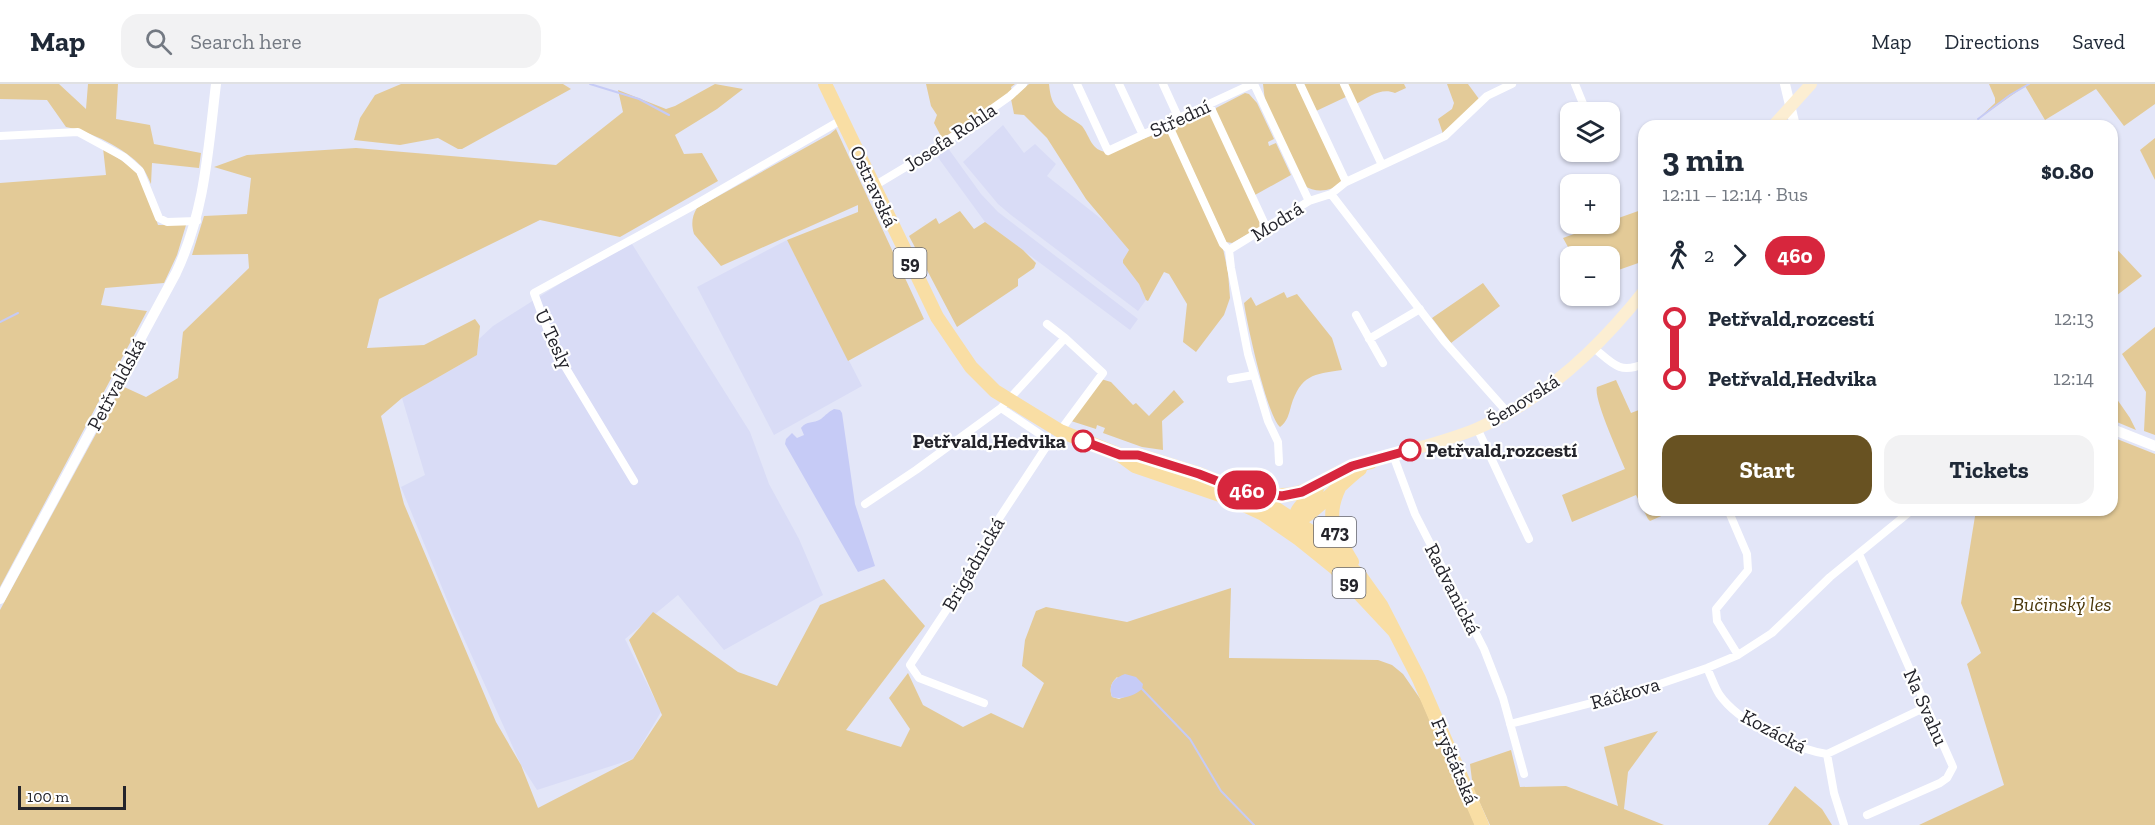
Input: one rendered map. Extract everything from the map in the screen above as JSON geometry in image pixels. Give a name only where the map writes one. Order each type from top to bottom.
[{"type":"main road","name":"Ostravská","points":[[825,84],[937,317],[971,367],[1005,404],[1060,431],[1120,455],[1135,466],[1228,498],[1263,514],[1335,568],[1394,632]]},
{"type":"main road","points":[[1778,120],[1811,84]]},
{"type":"main road","name":"Šenovská","points":[[1371,462],[1477,428],[1508,413],[1549,387],[1594,348],[1638,298]]},
{"type":"main road","name":"Ostravská","points":[[1120,455],[1138,455],[1199,474],[1263,500],[1295,521],[1361,576],[1381,605],[1427,697]]},
{"type":"main road","name":"473","points":[[1240,490],[1287,496],[1302,492],[1348,468],[1371,462]]},
{"type":"main road","name":"473","points":[[1295,521],[1371,462]]},
{"type":"main road","name":"473","points":[[1299,539],[1295,521],[1300,507],[1325,481]]},
{"type":"main road","name":"473","points":[[1341,484],[1332,508],[1332,523],[1361,576]]},
{"type":"main road","points":[[1263,514],[1295,521]]},
{"type":"main road","name":"Fryštátská","points":[[1427,697],[1482,825]]},
{"type":"street","name":"Petřvaldská","points":[[0,599],[176,273],[197,221],[216,84]]},
{"type":"street","name":"Josefa Rohla","points":[[873,186],[934,150],[1023,84]]},
{"type":"street","name":"Střední","points":[[1077,84],[1108,151],[1249,85]]},
{"type":"street","points":[[1119,84],[1143,135]]},
{"type":"street","points":[[1163,84],[1179,119]]},
{"type":"street","points":[[1300,84],[1346,182]]},
{"type":"street","points":[[1344,84],[1382,165]]},
{"type":"street","name":"Modrá","points":[[1279,462],[1278,442],[1268,421],[1254,375],[1229,250],[1267,229],[1309,201],[1331,194],[1346,182],[1445,136],[1487,96],[1512,84]]},
{"type":"street","points":[[1575,84],[1582,102]]},
{"type":"street","points":[[1785,84],[1794,120]]},
{"type":"street","points":[[1249,85],[1309,201]]},
{"type":"street","points":[[1209,104],[1267,229]]},
{"type":"street","name":"U Tesly","points":[[634,481],[555,350],[534,293],[634,236],[691,207],[843,119]]},
{"type":"street","points":[[1168,124],[1223,244],[1229,250]]},
{"type":"street","points":[[0,136],[78,132],[124,157],[140,171],[159,218],[167,222],[197,221]]},
{"type":"street","points":[[1331,194],[1444,340],[1508,413]]},
{"type":"street","points":[[1370,339],[1420,309]]},
{"type":"street","points":[[1356,315],[1383,363]]},
{"type":"street","points":[[1047,324],[1103,372],[1060,431]]},
{"type":"street","points":[[865,504],[916,470],[1005,404],[1065,338]]},
{"type":"street","points":[[1594,348],[1620,368],[1627,369],[1638,366]]},
{"type":"street","points":[[1231,379],[1254,375]]},
{"type":"street","name":"Brigádnická","points":[[984,703],[918,678],[910,665],[949,606],[1000,517],[1050,441],[1005,404]]},
{"type":"street","points":[[1477,428],[1529,539]]},
{"type":"street","points":[[2118,431],[2155,446]]},
{"type":"street","name":"Radvanická","points":[[1393,455],[1415,514],[1484,649],[1503,698],[1524,774]]},
{"type":"street","points":[[1731,516],[1747,554],[1748,570],[1716,609],[1717,621],[1738,655]]},
{"type":"street","name":"Ráčkova","points":[[1510,724],[1642,690],[1738,655],[1772,633],[1899,516]]},
{"type":"street","name":"Na Svahu","points":[[1859,554],[1953,767],[1947,778],[1940,783],[1867,815]]},
{"type":"street","name":"Kozácká","points":[[1707,668],[1719,694],[1749,722],[1803,748],[1827,754],[1926,707]]},
{"type":"street","name":"Kozácká","points":[[1827,754],[1834,793],[1844,825]]},
{"type":"shaded area","points":[[1003,125],[1024,153],[1035,144],[1056,164],[1047,176],[1109,225],[1129,250],[1123,263],[1139,284],[1146,300],[1138,311],[998,204],[963,162]]},
{"type":"shaded area","points":[[945,144],[981,194],[998,212],[1138,319],[1130,330],[985,222],[934,152]]},
{"type":"shaded area","points":[[787,240],[862,386],[774,435],[697,287]]},
{"type":"shaded area","points":[[632,244],[750,432],[769,484],[799,539],[823,595],[724,650],[678,595],[625,639],[661,712],[633,759],[537,790],[521,765],[452,612],[401,487],[425,475],[402,398],[477,355],[479,339],[493,326],[610,252]]},
{"type":"green space","points":[[0,84],[59,84],[86,109],[88,84],[118,84],[116,119],[150,125],[154,144],[201,153],[199,168],[152,163],[151,184],[142,167],[117,147],[66,127],[47,100],[0,99]]},
{"type":"green space","points":[[401,84],[563,84],[571,89],[462,149],[438,138],[400,145],[354,140],[360,118],[375,95]]},
{"type":"green space","points":[[715,84],[743,89],[717,109],[675,135],[684,154],[702,153],[718,181],[620,237],[540,220],[379,299],[367,348],[424,345],[475,319],[480,326],[477,355],[402,398],[381,416],[404,504],[496,722],[521,765],[538,808],[633,759],[662,715],[629,640],[653,612],[738,672],[777,686],[820,605],[884,579],[925,626],[846,730],[901,747],[910,729],[889,698],[908,673],[923,705],[963,727],[991,713],[1023,728],[1044,683],[1022,666],[1025,640],[1036,611],[1046,607],[1127,622],[1231,588],[1229,658],[1378,660],[1392,665],[1403,674],[1421,700],[1475,825],[0,825],[0,610],[122,386],[146,397],[178,378],[183,332],[249,268],[248,254],[192,255],[204,216],[247,214],[251,178],[214,167],[247,155],[356,148],[556,165],[623,112],[618,90],[666,109]],"holes":[[[1117,677],[1133,694],[1119,699],[1112,697],[1111,688]]]},
{"type":"green space","points":[[926,84],[1015,84],[1011,87],[1012,91],[967,124],[942,138],[934,123],[937,115],[931,106]]},
{"type":"green space","points":[[1029,84],[1049,84],[1052,100],[1057,107],[1082,126],[1094,146],[1102,151],[1107,152],[1167,130],[1222,244],[1228,272],[1230,298],[1224,315],[1196,352],[1183,342],[1187,304],[1169,274],[1164,272],[1148,301],[1146,300],[1139,284],[1123,263],[1129,250],[1086,199],[1047,138],[1024,115],[1014,114],[1011,99]]},
{"type":"green space","points":[[1263,84],[1298,84],[1343,183],[1323,190],[1313,190],[1303,185],[1265,101]]},
{"type":"green space","points":[[1302,84],[1343,84],[1348,96],[1314,112]]},
{"type":"green space","points":[[1347,84],[1404,84],[1406,88],[1395,93],[1380,92],[1356,104]]},
{"type":"green space","points":[[1447,84],[1468,84],[1479,99],[1443,134],[1438,119],[1452,109],[1454,103]]},
{"type":"green space","points":[[1989,84],[2155,84],[2155,104],[2124,126],[2096,89],[2045,120],[2025,86],[1978,119],[1995,103]]},
{"type":"green space","points":[[1245,93],[1257,103],[1274,139],[1268,142],[1269,146],[1276,143],[1291,175],[1255,195],[1215,112],[1216,108]]},
{"type":"green space","points":[[1209,109],[1262,223],[1261,227],[1232,243],[1226,242],[1173,127]]},
{"type":"green space","points":[[836,129],[924,319],[848,361],[787,240],[858,212],[858,205],[721,266],[694,234],[692,223],[697,208]]},
{"type":"green space","points":[[2155,138],[2155,180],[2140,150]]},
{"type":"green space","points":[[103,148],[134,169],[145,187],[158,225],[186,225],[177,255],[164,283],[105,288],[101,305],[147,311],[0,587],[0,183],[106,175]]},
{"type":"green space","points":[[960,211],[974,229],[985,222],[1023,250],[1036,263],[1034,268],[1018,279],[1018,286],[957,327],[909,236],[936,218],[939,224]]},
{"type":"green space","points":[[1638,211],[1638,263],[1620,269],[1620,246],[1567,246],[1563,238],[1574,234],[1620,234],[1620,217]]},
{"type":"green space","points":[[2118,250],[2142,276],[2118,294]]},
{"type":"green space","points":[[1483,283],[1500,306],[1451,343],[1432,318]]},
{"type":"green space","points":[[1284,292],[1287,298],[1297,294],[1332,338],[1342,370],[1316,375],[1304,382],[1295,396],[1286,420],[1280,427],[1269,406],[1253,349],[1244,303],[1251,297],[1256,306]]},
{"type":"green space","points":[[2155,327],[2155,435],[2144,431],[2146,392],[2122,354]]},
{"type":"green space","points":[[1101,379],[1111,382],[1133,405],[1136,403],[1149,416],[1174,390],[1184,402],[1162,421],[1163,450],[1142,447],[1103,433],[1105,428],[1097,425],[1096,429],[1068,420]]},
{"type":"green space","points":[[1616,380],[1631,413],[1638,410],[1638,499],[1636,495],[1572,522],[1562,495],[1625,469],[1603,414],[1597,387]]},
{"type":"green space","points":[[2118,401],[2130,418],[2136,430],[2118,422]]},
{"type":"green space","name":"Bučinský les","points":[[2118,439],[2155,454],[2155,825],[1919,825],[2004,785],[1967,664],[1981,653],[1961,603],[1975,516],[2118,516]]},
{"type":"green space","points":[[1646,516],[1661,516],[1650,521]]},
{"type":"green space","points":[[1658,731],[1628,772],[1624,809],[1664,825],[1490,825],[1473,788],[1470,764],[1511,750],[1520,787],[1566,786],[1618,806],[1604,747]]},
{"type":"green space","points":[[1795,786],[1822,809],[1832,825],[1768,825]]},
{"type":"water","points":[[834,409],[842,413],[855,504],[875,566],[858,572],[785,444],[786,439],[792,433],[797,438],[804,435],[801,428],[803,426],[821,419]]},
{"type":"water","points":[[1125,674],[1136,677],[1143,684],[1142,689],[1128,697],[1112,697],[1113,682]]},
{"type":"waterway","points":[[590,84],[639,99],[669,115]]},
{"type":"waterway","points":[[1978,119],[2029,84]]},
{"type":"waterway","points":[[0,322],[18,313]]},
{"type":"waterway","points":[[1142,689],[1190,739],[1221,791],[1254,825]]},
{"type":"bus line","name":"460","points":[[1083,441],[1120,455],[1138,455],[1199,474],[1240,490],[1282,496],[1302,492],[1352,466],[1410,450]]},
{"type":"place","name":"Petřvald,Hedvika","points":[[1083,441]]},
{"type":"place","name":"Petřvald,rozcestí","points":[[1410,450]]}]
